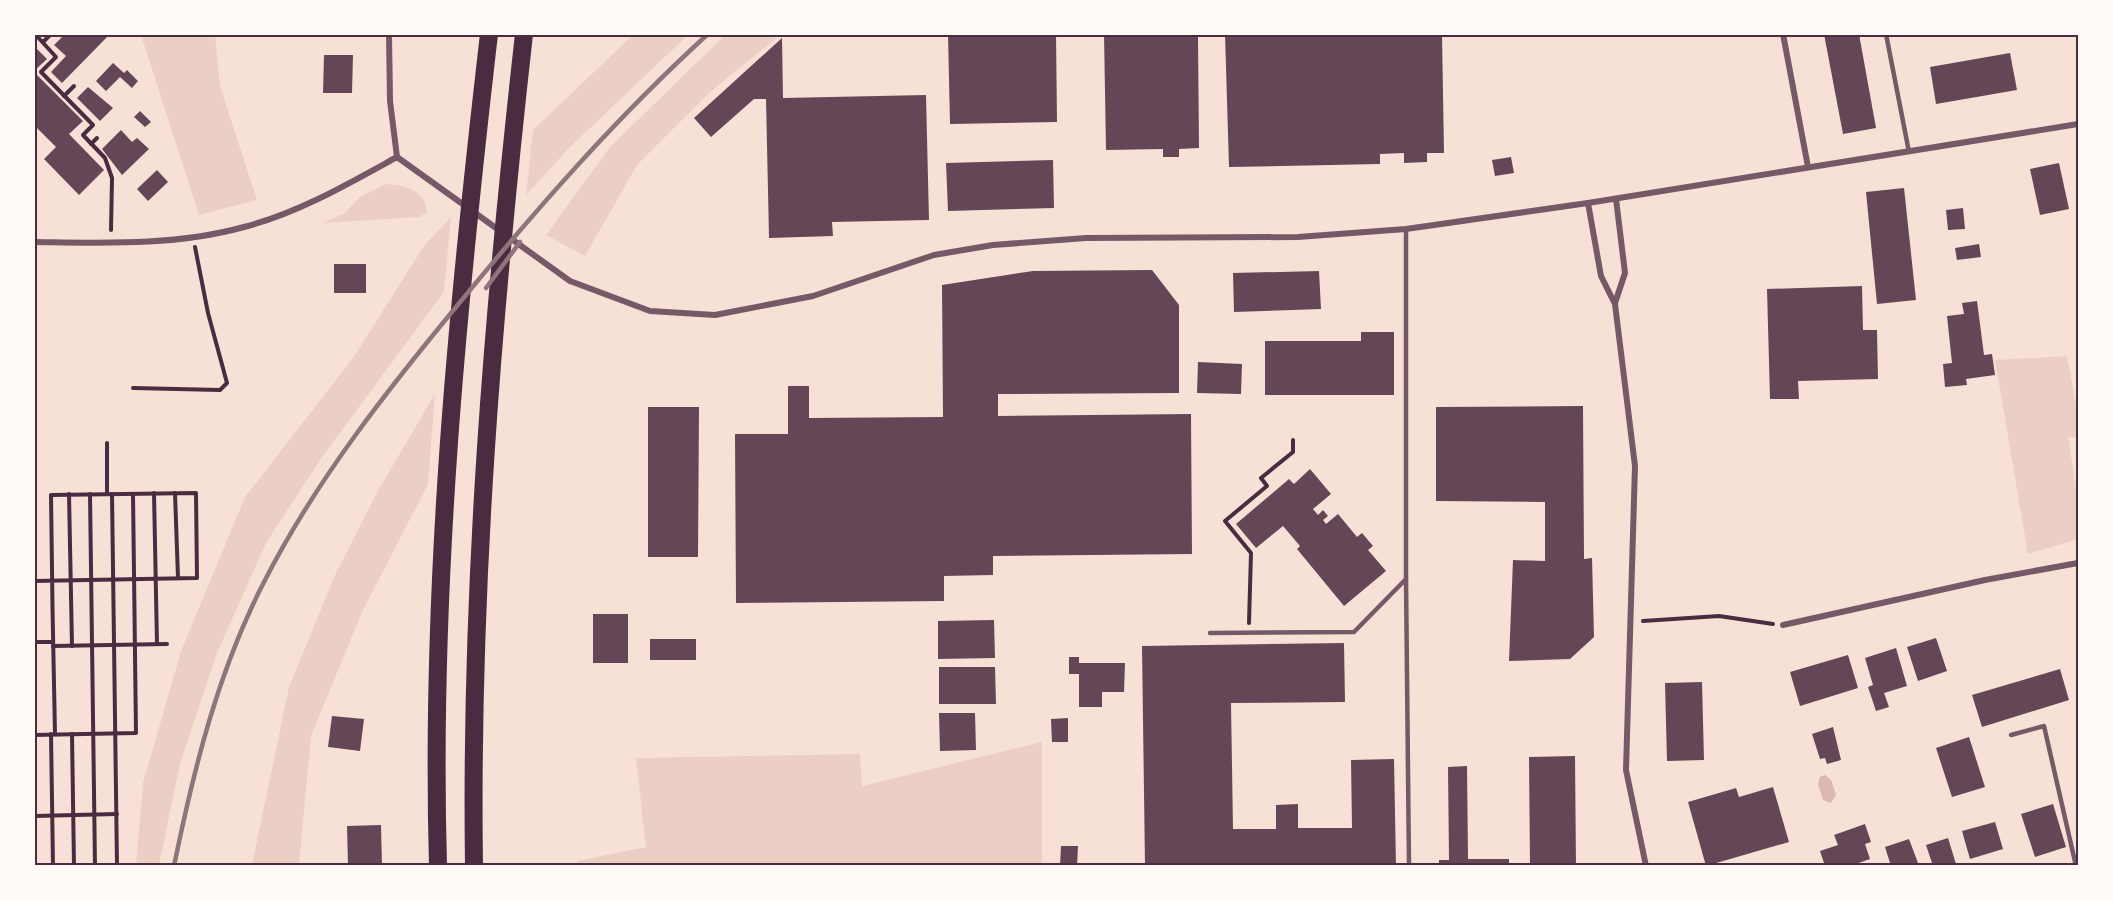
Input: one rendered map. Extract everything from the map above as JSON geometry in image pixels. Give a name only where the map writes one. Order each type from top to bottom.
[{"type":"highway","points":[[438,866],[436,791],[442,563],[454,387],[489,34]]},
{"type":"highway","points":[[474,866],[476,630],[484,456],[524,34]]},
{"type":"street","points":[[389,34],[390,101],[397,157],[570,281],[650,311],[715,315],[813,296],[934,255],[993,245],[1086,238],[1298,237],[1406,229],[1616,199],[2079,124]]},
{"type":"street","points":[[1783,34],[1808,167]]},
{"type":"street","points":[[34,242],[161,242],[244,227],[326,196],[397,157]]},
{"type":"street","points":[[1615,304],[1625,273],[1616,199]]},
{"type":"street","points":[[1588,203],[1602,276],[1615,304],[1635,466],[1626,770],[1646,866]]},
{"type":"street","points":[[1783,624],[1985,579],[2079,562]]},
{"type":"lane","points":[[1886,34],[1909,152]]},
{"type":"lane","points":[[1406,229],[1409,866]]},
{"type":"lane","points":[[1210,633],[1353,632],[1406,579]]},
{"type":"lane","points":[[2011,735],[2044,726],[2076,866]]},
{"type":"path","points":[[35,34],[56,57],[41,72],[93,125],[83,135],[105,158],[112,178],[110,218],[113,243]]},
{"type":"path","points":[[43,42],[51,34]]},
{"type":"path","points":[[64,96],[74,86]]},
{"type":"path","points":[[91,144],[97,138]]},
{"type":"path","points":[[133,388],[220,390],[226,383],[203,293],[194,237]]},
{"type":"path","points":[[1248,633],[1251,553],[1225,521],[1267,486],[1261,478],[1293,452],[1293,440]]},
{"type":"path","points":[[107,443],[113,579],[117,866]]},
{"type":"path","points":[[34,735],[136,733],[133,493]]},
{"type":"path","points":[[154,493],[157,644]]},
{"type":"path","points":[[175,493],[178,578]]},
{"type":"path","points":[[34,581],[52,580],[197,578],[196,493],[51,495],[52,580],[53,644],[53,866]]},
{"type":"path","points":[[69,494],[72,646]]},
{"type":"path","points":[[90,494],[96,866]]},
{"type":"path","points":[[1629,622],[1719,616],[1761,624],[1783,624]]},
{"type":"path","points":[[34,642],[72,646],[166,644]]},
{"type":"path","points":[[72,734],[74,866]]},
{"type":"path","points":[[34,816],[117,814]]},
{"type":"shaded area","points":[[634,34],[688,35],[569,148],[526,195],[533,130]]},
{"type":"shaded area","points":[[141,35],[215,35],[220,86],[257,200],[199,215]]},
{"type":"shaded area","points":[[725,35],[780,35],[709,93],[637,165],[585,256],[546,235],[610,147]]},
{"type":"shaded area","points":[[386,184],[407,188],[419,194],[426,205],[427,212],[420,217],[323,223],[345,213],[360,197]]},
{"type":"shaded area","points":[[451,217],[444,292],[322,457],[266,543],[217,653],[180,764],[159,865],[136,865],[143,783],[181,651],[245,497],[353,358],[424,246]]},
{"type":"shaded area","points":[[2067,356],[2078,415],[2078,438],[2068,437],[2078,501],[2078,539],[2028,554],[1995,360]]},
{"type":"shaded area","points":[[435,394],[428,484],[362,612],[311,736],[299,865],[252,865],[289,687],[335,575],[379,489]]},
{"type":"shaded area","points":[[1042,742],[1042,865],[578,865],[577,861],[646,847],[636,758],[860,754],[862,786]]},
{"type":"shaded area","points":[[1825,775],[1831,780],[1836,795],[1831,803],[1823,800],[1818,784],[1820,777]]},
{"type":"building","points":[[65,34],[110,34],[62,83],[51,72],[66,56],[54,45]]},
{"type":"building","points":[[948,34],[1056,34],[1057,122],[950,124]]},
{"type":"building","points":[[1104,34],[1198,36],[1199,148],[1179,149],[1179,157],[1163,157],[1163,149],[1106,150]]},
{"type":"building","points":[[1225,34],[1442,34],[1444,153],[1427,153],[1427,162],[1404,163],[1404,153],[1380,154],[1380,164],[1229,167]]},
{"type":"building","points":[[1824,34],[1859,34],[1876,128],[1843,134]]},
{"type":"building","points":[[782,38],[783,98],[926,95],[929,220],[832,222],[833,236],[769,238],[766,99],[754,99],[711,137],[694,118]]},
{"type":"building","points":[[34,46],[47,59],[34,71]]},
{"type":"building","points":[[2010,53],[2017,90],[1936,104],[1930,67]]},
{"type":"building","points":[[324,55],[353,55],[352,93],[323,93]]},
{"type":"building","points":[[113,63],[124,73],[127,70],[138,81],[132,88],[120,77],[106,91],[96,81]]},
{"type":"building","points":[[34,72],[83,121],[69,134],[104,170],[79,195],[44,159],[56,147],[34,125]]},
{"type":"building","points":[[88,87],[113,108],[100,121],[77,98]]},
{"type":"building","points":[[140,111],[151,122],[145,127],[134,117]]},
{"type":"building","points":[[121,130],[132,142],[137,138],[149,149],[122,175],[102,149]]},
{"type":"building","points":[[1511,157],[1514,173],[1495,176],[1492,160]]},
{"type":"building","points":[[1053,160],[1054,208],[948,211],[946,163]]},
{"type":"building","points":[[2059,163],[2069,209],[2040,215],[2030,169]]},
{"type":"building","points":[[157,170],[168,182],[148,201],[137,189]]},
{"type":"building","points":[[1904,188],[1916,300],[1877,304],[1866,192]]},
{"type":"building","points":[[1963,208],[1965,229],[1948,230],[1946,210]]},
{"type":"building","points":[[1979,244],[1981,257],[1957,260],[1955,248]]},
{"type":"building","points":[[334,264],[366,264],[366,293],[334,293]]},
{"type":"building","points":[[1152,270],[1179,305],[1179,393],[998,394],[998,416],[1191,414],[1192,554],[993,556],[993,575],[944,576],[944,601],[736,603],[735,434],[788,434],[788,386],[809,386],[809,418],[943,417],[942,285],[1033,271]]},
{"type":"building","points":[[1319,271],[1321,309],[1234,312],[1233,273]]},
{"type":"building","points":[[1862,286],[1863,330],[1877,330],[1878,379],[1798,381],[1799,399],[1770,399],[1767,289]]},
{"type":"building","points":[[1977,301],[1984,355],[1992,354],[1995,375],[1966,379],[1967,385],[1945,387],[1943,364],[1952,363],[1947,316],[1964,314],[1962,303]]},
{"type":"building","points":[[1361,332],[1394,332],[1394,395],[1265,395],[1265,341],[1361,341]]},
{"type":"building","points":[[1198,362],[1242,364],[1241,394],[1197,393]]},
{"type":"building","points":[[1583,406],[1584,559],[1592,558],[1594,637],[1570,659],[1509,661],[1513,560],[1545,561],[1545,502],[1436,501],[1436,407]]},
{"type":"building","points":[[648,407],[699,407],[698,557],[648,557]]},
{"type":"building","points":[[1310,469],[1331,494],[1313,509],[1318,515],[1323,510],[1328,516],[1323,520],[1326,524],[1338,514],[1357,537],[1362,533],[1373,546],[1368,550],[1386,571],[1344,606],[1297,549],[1300,546],[1283,526],[1256,548],[1236,524],[1289,479],[1294,484]]},
{"type":"building","points":[[593,614],[628,614],[628,663],[593,663]]},
{"type":"building","points":[[994,620],[995,658],[938,659],[938,621]]},
{"type":"building","points":[[1936,638],[1947,671],[1918,681],[1907,647]]},
{"type":"building","points":[[650,639],[696,639],[696,660],[650,660]]},
{"type":"building","points":[[1344,643],[1345,702],[1231,703],[1233,829],[1276,829],[1276,805],[1298,804],[1298,828],[1352,828],[1351,760],[1394,759],[1396,866],[1145,866],[1142,646]]},
{"type":"building","points":[[1896,648],[1907,686],[1884,693],[1889,707],[1876,711],[1868,687],[1873,685],[1865,658]]},
{"type":"building","points":[[1848,655],[1858,688],[1800,706],[1790,672]]},
{"type":"building","points":[[1069,657],[1079,657],[1079,663],[1125,663],[1124,692],[1102,692],[1102,707],[1079,707],[1079,674],[1069,674]]},
{"type":"building","points":[[939,667],[995,667],[996,704],[939,704]]},
{"type":"building","points":[[2060,669],[2069,700],[1982,727],[1972,695]]},
{"type":"building","points":[[1702,682],[1704,760],[1667,761],[1665,683]]},
{"type":"building","points":[[939,713],[975,713],[976,750],[940,751]]},
{"type":"building","points":[[332,716],[364,719],[360,751],[328,747]]},
{"type":"building","points":[[1068,718],[1068,742],[1052,742],[1051,719]]},
{"type":"building","points":[[1833,727],[1841,760],[1827,764],[1825,758],[1820,759],[1812,734]]},
{"type":"building","points":[[1969,737],[1985,787],[1952,797],[1936,748]]},
{"type":"building","points":[[1575,756],[1576,866],[1530,866],[1529,757]]},
{"type":"building","points":[[1467,766],[1468,859],[1509,859],[1509,866],[1439,866],[1439,860],[1449,860],[1448,767]]},
{"type":"building","points":[[1773,787],[1789,842],[1706,866],[1688,802],[1736,788],[1739,797]]},
{"type":"building","points":[[2053,804],[2066,847],[2035,857],[2021,814]]},
{"type":"building","points":[[1995,822],[2003,849],[1970,859],[1962,831]]},
{"type":"building","points":[[1865,824],[1871,842],[1865,844],[1870,859],[1850,866],[1825,866],[1820,851],[1838,845],[1834,835]]},
{"type":"building","points":[[381,825],[382,866],[348,866],[347,826]]},
{"type":"building","points":[[1948,838],[1956,864],[1933,866],[1926,845]]},
{"type":"building","points":[[1909,839],[1918,863],[1891,866],[1885,847]]},
{"type":"building","points":[[1061,846],[1078,846],[1077,866],[1060,866]]},
{"type":"railway","points":[[174,866],[199,757],[233,650],[264,582],[306,507],[380,402],[519,231],[642,97],[708,34]]},
{"type":"railway","points":[[486,288],[520,242]]}]
